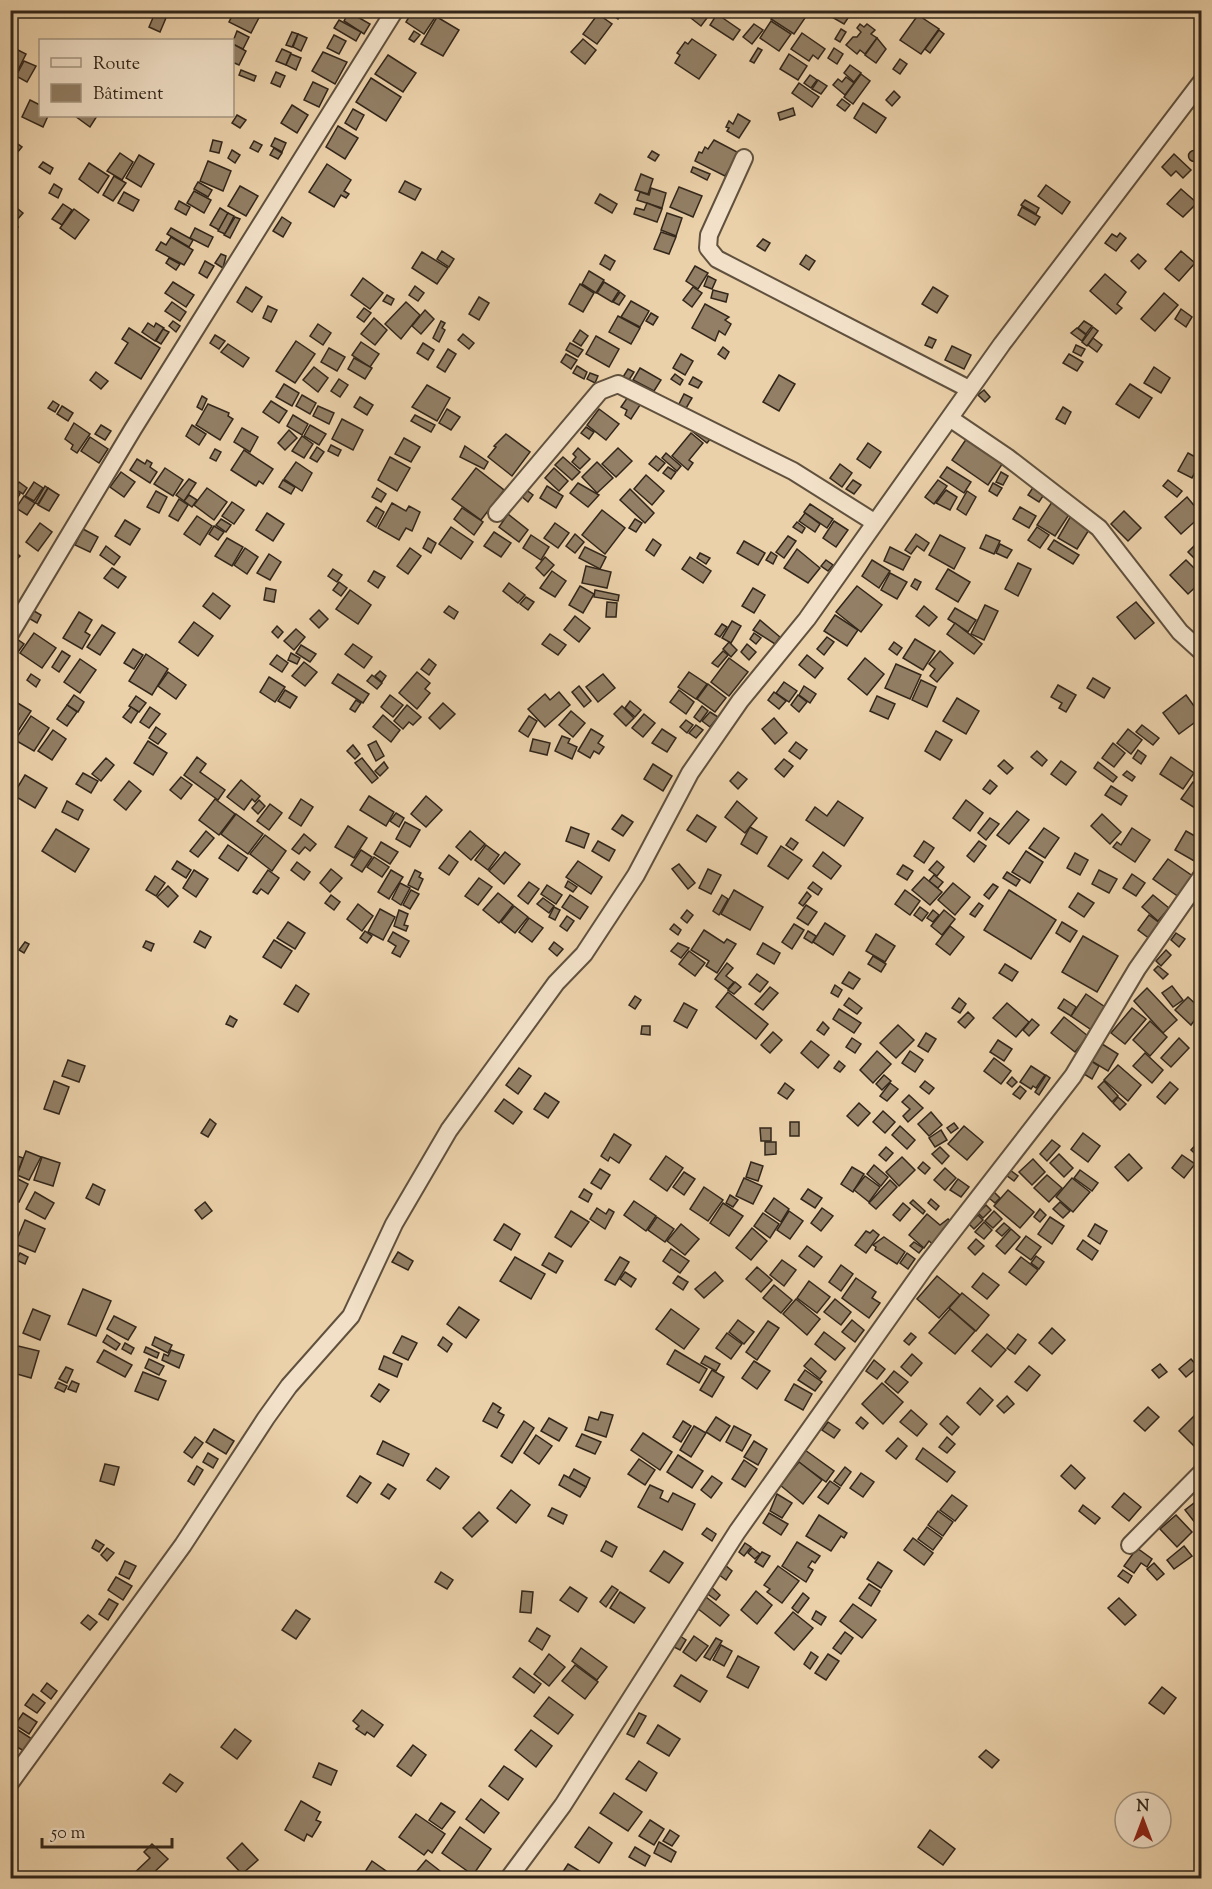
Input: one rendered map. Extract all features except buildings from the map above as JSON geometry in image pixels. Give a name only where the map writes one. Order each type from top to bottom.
[{"type":"street","points":[[10,634],[133,429],[395,10]]},
{"type":"street","points":[[10,1783],[183,1545],[272,1410],[351,1316],[394,1224],[448,1130],[556,983],[584,954],[636,875],[690,773],[740,701],[807,618],[874,522],[951,419],[969,389],[1202,81]]},
{"type":"street","points":[[744,158],[709,235],[708,248],[717,259],[969,389]]},
{"type":"street","points":[[497,513],[600,390],[618,384],[793,471],[874,522]]},
{"type":"street","points":[[951,419],[1006,457],[1099,528],[1180,632],[1202,652]]},
{"type":"street","points":[[509,1878],[563,1805],[737,1532],[924,1267],[1073,1076],[1137,969],[1202,876]]},
{"type":"street","points":[[1130,1545],[1202,1472]]}]
